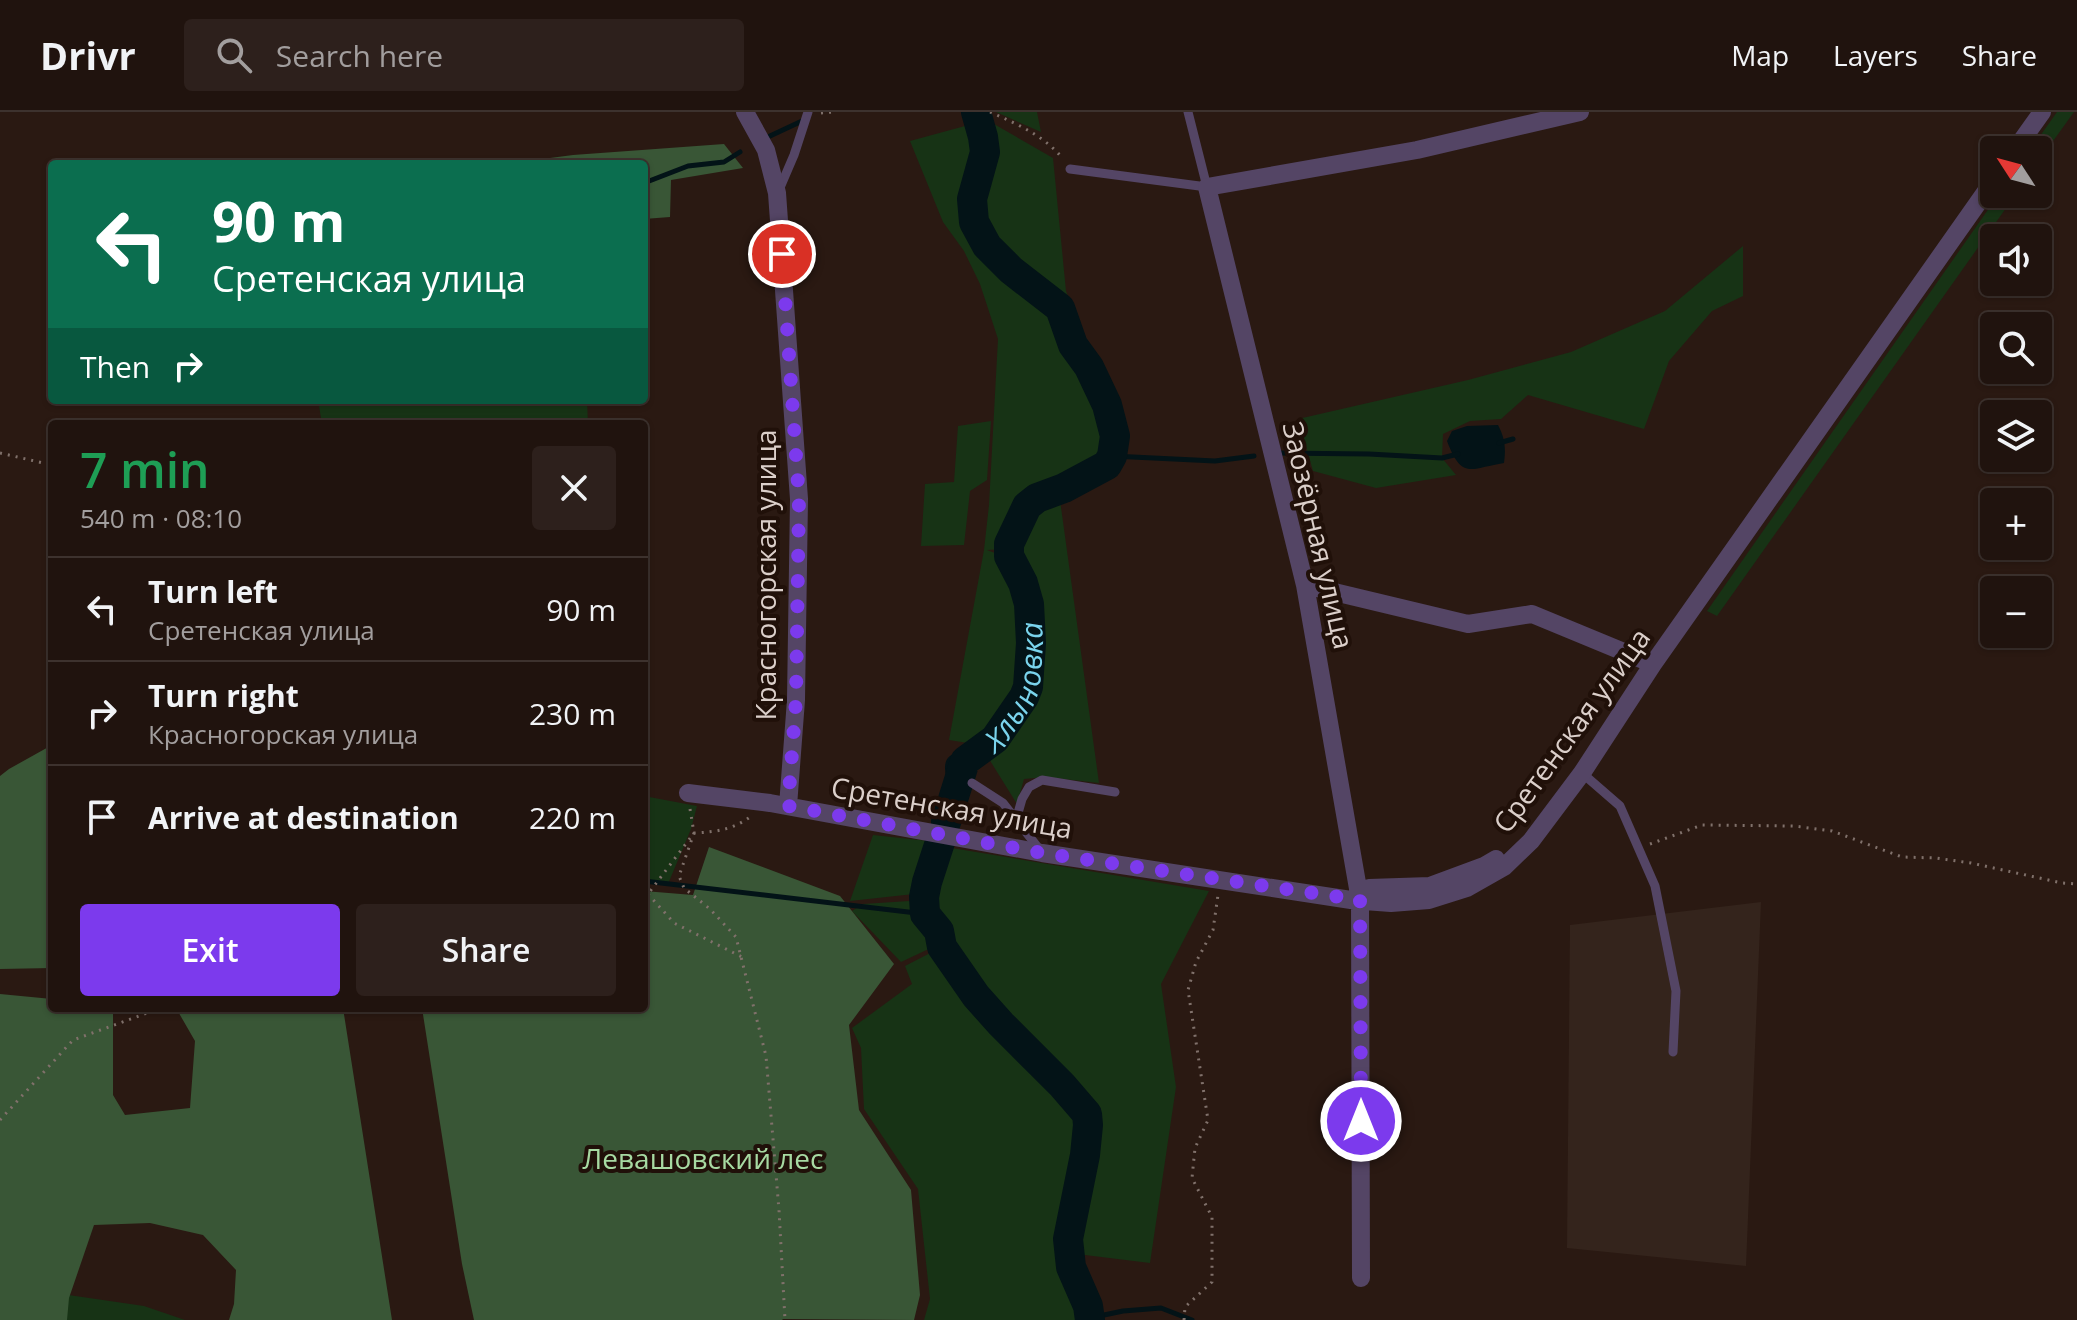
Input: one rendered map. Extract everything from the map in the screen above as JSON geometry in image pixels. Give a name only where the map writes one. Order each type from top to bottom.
[{"type":"street","name":"Красногорская улица","points":[[745,112],[766,150],[777,193],[799,499],[796,700],[779,804]]},
{"type":"street","points":[[1207,187],[1417,150],[1580,112]]},
{"type":"street","points":[[2013,136],[2030,112]]},
{"type":"street","points":[[2025,136],[2042,112]]},
{"type":"street","points":[[1364,894],[1430,886],[1484,866],[1508,852],[1523,838],[1980,183]]},
{"type":"street","name":"Заозёрная улица","points":[[1207,187],[1305,585],[1364,894],[1361,1278]]},
{"type":"street","name":"Сретенская улица","points":[[688,793],[779,804],[1042,853],[1219,881],[1364,894],[1391,903],[1429,900],[1467,888],[1504,867],[1531,841],[1582,773],[1648,662],[1980,200]]},
{"type":"street","points":[[1305,585],[1468,624],[1532,614],[1648,662]]},
{"type":"lane","points":[[1070,169],[1207,187],[1188,112]]},
{"type":"lane","points":[[777,193],[811,113]]},
{"type":"lane","points":[[1582,773],[1620,806],[1655,886],[1676,991],[1673,1052]]},
{"type":"lane","points":[[1016,820],[1029,787],[1042,780],[1115,792]]},
{"type":"lane","points":[[972,783],[1003,803],[1042,853]]},
{"type":"path","points":[[811,113],[833,112]]},
{"type":"path","points":[[990,112],[1030,131],[1056,151],[1070,169]]},
{"type":"path","points":[[0,453],[48,464]]},
{"type":"path","points":[[688,793],[694,833],[679,876],[684,888],[710,909],[736,937],[766,1056],[785,1320]]},
{"type":"path","points":[[648,891],[694,833],[716,832],[737,826],[779,804]]},
{"type":"path","points":[[1638,848],[1702,825],[1794,826],[1832,831],[1902,857],[1947,860],[2077,884]]},
{"type":"path","points":[[1184,1320],[1185,1307],[1212,1282],[1212,1217],[1192,1178],[1195,1148],[1208,1120],[1188,990],[1196,962],[1213,930],[1219,881]]},
{"type":"path","points":[[648,896],[674,923],[742,957]]},
{"type":"path","points":[[0,1120],[73,1040],[150,1012]]},
{"type":"shaded area","points":[[1498,425],[1504,443],[1504,463],[1475,469],[1463,467],[1452,454],[1447,441],[1452,431],[1467,426]]},
{"type":"shaded area","points":[[969,750],[975,754],[960,789],[953,798],[939,798],[950,785],[945,767],[948,757],[965,755]]},
{"type":"shaded area","points":[[1761,902],[1746,1266],[1567,1248],[1570,925]]},
{"type":"green space","points":[[996,112],[1037,112],[1041,132]]},
{"type":"green space","points":[[2057,112],[2074,112],[2052,143],[2052,136],[2040,136]]},
{"type":"green space","points":[[987,120],[1053,158],[1066,291],[1096,370],[1107,427],[1104,456],[1022,496],[1003,549],[987,550],[1000,555],[1021,591],[1028,619],[1022,680],[1016,704],[980,745],[949,740],[984,550],[998,339],[980,284],[964,251],[943,222],[910,141]]},
{"type":"green space","points":[[724,144],[743,168],[671,180],[670,217],[648,219],[648,160],[535,160]]},
{"type":"green space","points":[[1989,208],[2006,208],[1995,224],[1980,224],[1980,245],[1717,616],[1707,611]]},
{"type":"green space","points":[[1743,246],[1743,296],[1712,311],[1669,361],[1644,429],[1528,395],[1501,419],[1470,421],[1443,434],[1442,458],[1456,475],[1376,488],[1313,471],[1298,419],[1468,380],[1571,352],[1665,311]]},
{"type":"green space","points":[[319,404],[587,404],[588,420],[321,420]]},
{"type":"green space","points":[[991,421],[987,480],[970,491],[964,545],[921,546],[925,484],[954,482],[958,426]]},
{"type":"green space","points":[[1060,500],[1099,783],[1046,777],[1024,779],[1017,804],[989,759],[1033,688],[1036,602],[1015,553],[1043,504]]},
{"type":"green space","points":[[48,747],[48,968],[0,969],[0,776]]},
{"type":"green space","points":[[648,797],[697,806],[668,884],[648,879]]},
{"type":"green space","points":[[873,835],[938,842],[914,894],[850,901]]},
{"type":"green space","name":"Левашовский лес","points":[[709,847],[840,896],[894,964],[849,1025],[859,1110],[911,1190],[920,1295],[914,1320],[474,1320],[462,1264],[423,1012],[648,1012],[648,891],[693,895]]},
{"type":"green space","points":[[952,848],[1209,891],[1161,984],[1176,1087],[1150,1263],[1077,1254],[1096,1138],[1095,1112],[1034,1050],[957,963],[935,894]]},
{"type":"green space","points":[[909,901],[925,914],[935,946],[901,962],[852,911],[863,904]]},
{"type":"green space","points":[[936,950],[989,1029],[1006,1036],[1027,1066],[1047,1077],[1079,1117],[1080,1149],[1068,1213],[1061,1232],[1060,1251],[1064,1288],[1082,1311],[1080,1320],[924,1320],[930,1299],[918,1189],[864,1109],[861,1048],[852,1028],[912,984],[905,966]]},
{"type":"green space","points":[[0,994],[48,999],[48,1012],[113,1012],[113,1095],[125,1115],[190,1108],[195,1041],[178,1012],[344,1012],[392,1320],[229,1320],[234,1304],[236,1270],[203,1235],[150,1223],[94,1225],[69,1298],[67,1320],[0,1320]]},
{"type":"green space","points":[[0,1285],[144,1306],[185,1320],[0,1320]]},
{"type":"waterway","name":"Хлыновка","points":[[946,822],[965,761],[995,739],[1028,687],[1031,643],[1029,604],[1023,583],[1009,556],[1009,544],[1027,506],[1037,498],[1064,488],[1107,465],[1112,456],[1115,436],[1107,405],[1089,367],[1073,345],[1060,308],[1011,270],[987,246],[974,222],[972,199],[985,152],[976,112]]},
{"type":"waterway","points":[[770,136],[802,121]]},
{"type":"waterway","points":[[648,181],[688,166],[724,162],[740,152]]},
{"type":"waterway","points":[[1499,443],[1513,439]]},
{"type":"waterway","points":[[1277,453],[1442,458],[1458,454]]},
{"type":"waterway","points":[[1112,456],[1215,461],[1254,456]]},
{"type":"waterway","name":"Хлыновка","points":[[941,839],[924,897],[925,914],[939,931],[942,947],[976,996],[1087,1114],[1085,1155],[1068,1239],[1071,1267],[1088,1306],[1090,1320]]},
{"type":"waterway","points":[[648,881],[925,914]]},
{"type":"waterway","points":[[1090,1318],[1161,1308],[1192,1320]]},
{"type":"route","points":[[782,254],[799,499],[796,700],[788,806],[1042,853],[1360,900],[1361,1121]]}]
